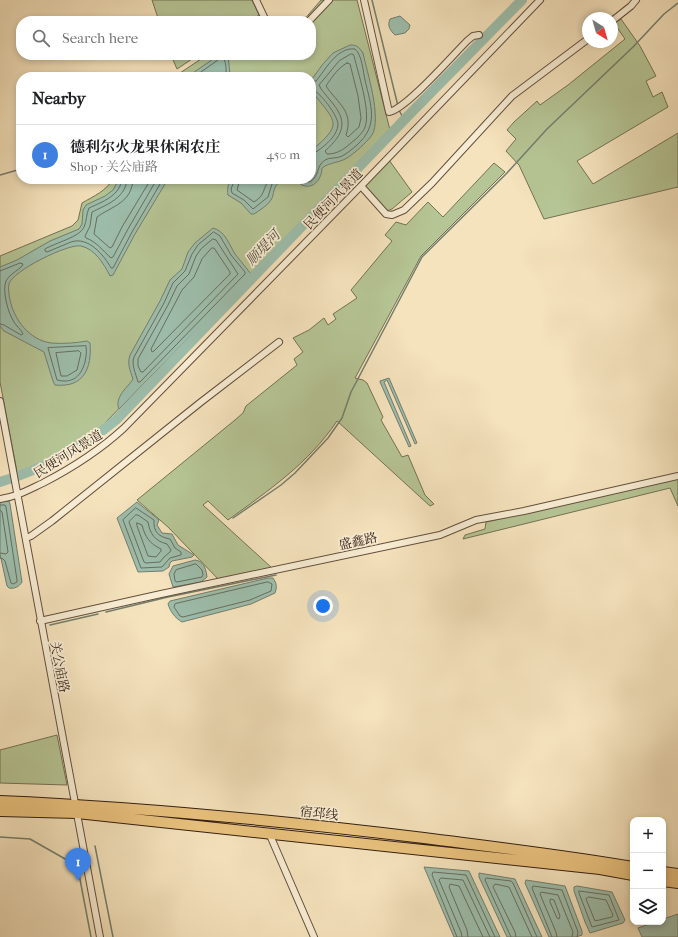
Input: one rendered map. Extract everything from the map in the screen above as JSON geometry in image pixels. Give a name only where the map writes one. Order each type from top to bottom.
[{"type":"main road","name":"宿邳线","points":[[0,802],[76,809],[318,825],[585,858],[630,866]]},
{"type":"main road","name":"宿邳线","points":[[0,812],[76,809],[269,833],[600,869],[630,874]]},
{"type":"main road","points":[[666,872],[678,874]]},
{"type":"main road","points":[[666,881],[678,883]]},
{"type":"street","points":[[256,0],[264,16]]},
{"type":"street","points":[[314,16],[329,0]]},
{"type":"street","points":[[364,0],[389,112],[406,103],[467,41],[473,36],[478,35]]},
{"type":"street","name":"民便河风景道","points":[[0,499],[17,493],[71,468],[108,443],[361,186],[540,0]]},
{"type":"street","points":[[618,16],[636,0]]},
{"type":"street","points":[[361,186],[386,214],[392,215],[404,210],[428,187],[512,96],[582,44]]},
{"type":"street","points":[[26,538],[52,521],[279,342]]},
{"type":"street","name":"关公庙路","points":[[0,401],[100,937]]},
{"type":"street","name":"盛鑫路","points":[[40,621],[440,535],[476,520],[678,476]]},
{"type":"street","points":[[269,833],[314,937]]},
{"type":"shaded area","points":[[152,0],[252,0],[259,15],[257,16],[157,16]]},
{"type":"shaded area","points":[[321,0],[357,0],[390,130],[103,425],[62,453],[39,465],[17,472],[0,382],[0,256],[72,226],[78,220],[82,203],[103,190],[109,184],[316,184],[316,72],[182,72],[200,60],[316,60],[316,16],[307,16]]},
{"type":"shaded area","points":[[621,19],[640,46],[656,76],[646,81],[653,97],[662,92],[668,107],[577,161],[593,184],[678,133],[678,187],[544,219],[519,165],[506,151],[516,139],[507,130],[537,101],[540,105],[568,85],[614,48],[618,48],[618,45],[625,39],[618,29],[618,21]]},
{"type":"shaded area","points":[[173,60],[190,60],[177,69]]},
{"type":"shaded area","points":[[389,160],[412,192],[392,209],[387,211],[363,186]]},
{"type":"shaded area","points":[[494,163],[505,172],[421,256],[355,378],[363,380],[367,383],[383,417],[381,420],[402,457],[408,455],[425,495],[434,504],[430,506],[337,421],[314,450],[301,463],[273,487],[228,520],[208,501],[203,505],[272,568],[219,580],[168,527],[137,500],[235,420],[243,413],[246,406],[297,365],[294,359],[303,352],[293,338],[309,330],[324,318],[328,325],[336,319],[333,314],[357,298],[351,290],[392,241],[385,235],[396,222],[406,225],[428,202],[443,217]]},
{"type":"shaded area","points":[[678,479],[678,506],[670,488],[463,539],[465,535],[485,529],[486,522]]},
{"type":"shaded area","points":[[57,735],[67,785],[0,783],[0,750]]},
{"type":"water","points":[[400,16],[410,25],[409,29],[405,33],[395,35],[390,28],[389,21],[390,19]]},
{"type":"water","points":[[350,45],[354,45],[363,53],[375,107],[375,127],[372,135],[354,153],[341,161],[322,168],[321,176],[316,182],[316,146],[328,135],[332,129],[333,123],[331,117],[316,97],[316,74],[333,53]]},
{"type":"water","points":[[212,60],[228,60],[230,72],[194,72]]},
{"type":"water","points":[[116,184],[165,184],[135,234],[113,275],[110,276],[102,262],[91,250],[81,246],[75,246],[54,253],[30,265],[12,279],[9,284],[9,294],[12,307],[19,321],[29,333],[36,338],[51,343],[87,341],[90,343],[87,368],[79,380],[65,385],[55,385],[44,352],[4,331],[0,326],[0,267],[17,260],[50,241],[79,229],[82,224],[83,210],[86,205],[105,196],[113,190]]},
{"type":"water","points":[[230,184],[277,184],[269,202],[254,214],[251,214],[241,203],[228,195]]},
{"type":"water","points":[[300,184],[314,184],[310,186]]},
{"type":"water","points":[[213,228],[224,235],[235,254],[251,274],[119,409],[118,400],[122,392],[133,379],[129,364],[130,355],[170,280],[182,269],[188,252],[195,243]]},
{"type":"water","points":[[389,378],[417,443],[415,444],[387,380],[384,382],[411,446],[409,447],[380,382]]},
{"type":"water","points":[[0,501],[9,501],[10,504],[22,582],[13,588],[9,588],[7,586],[0,554]]},
{"type":"water","points":[[137,502],[159,520],[157,525],[162,533],[172,534],[178,545],[194,555],[192,557],[172,561],[169,567],[163,571],[138,572],[117,518]]},
{"type":"water","points":[[195,560],[201,562],[205,568],[207,577],[201,582],[173,587],[169,574],[173,566]]},
{"type":"water","points":[[273,578],[275,582],[275,593],[251,604],[182,622],[173,614],[168,604],[170,601]]},
{"type":"water","points":[[424,867],[469,871],[500,937],[454,937]]},
{"type":"water","points":[[479,873],[515,879],[542,937],[507,937],[479,877]]},
{"type":"water","points":[[526,880],[565,886],[582,931],[582,935],[576,937],[549,937],[525,883]]},
{"type":"water","points":[[577,886],[612,892],[625,920],[623,923],[590,933],[574,891],[574,887]]},
{"type":"water","points":[[678,914],[678,937],[642,937],[638,928],[646,925],[666,925],[666,918]]},
{"type":"waterway","points":[[372,0],[398,106]]},
{"type":"waterway","name":"顺堤河","points":[[0,482],[31,471],[61,457],[89,440],[116,420],[404,120],[522,0]]},
{"type":"waterway","points":[[233,518],[281,485],[295,473],[328,438],[342,418],[351,392],[422,257],[506,174],[547,129],[633,47],[664,14],[678,3]]},
{"type":"waterway","points":[[399,110],[404,120]]},
{"type":"waterway","points":[[0,175],[16,170]]},
{"type":"waterway","points":[[106,612],[168,597],[276,575]]},
{"type":"waterway","points":[[50,625],[98,614]]},
{"type":"waterway","points":[[0,837],[30,839],[74,864],[78,869],[91,937]]},
{"type":"waterway","points":[[95,846],[113,937]]},
{"type":"place","name":"德利尔火龙果休闲农庄","points":[[78,881]]}]
